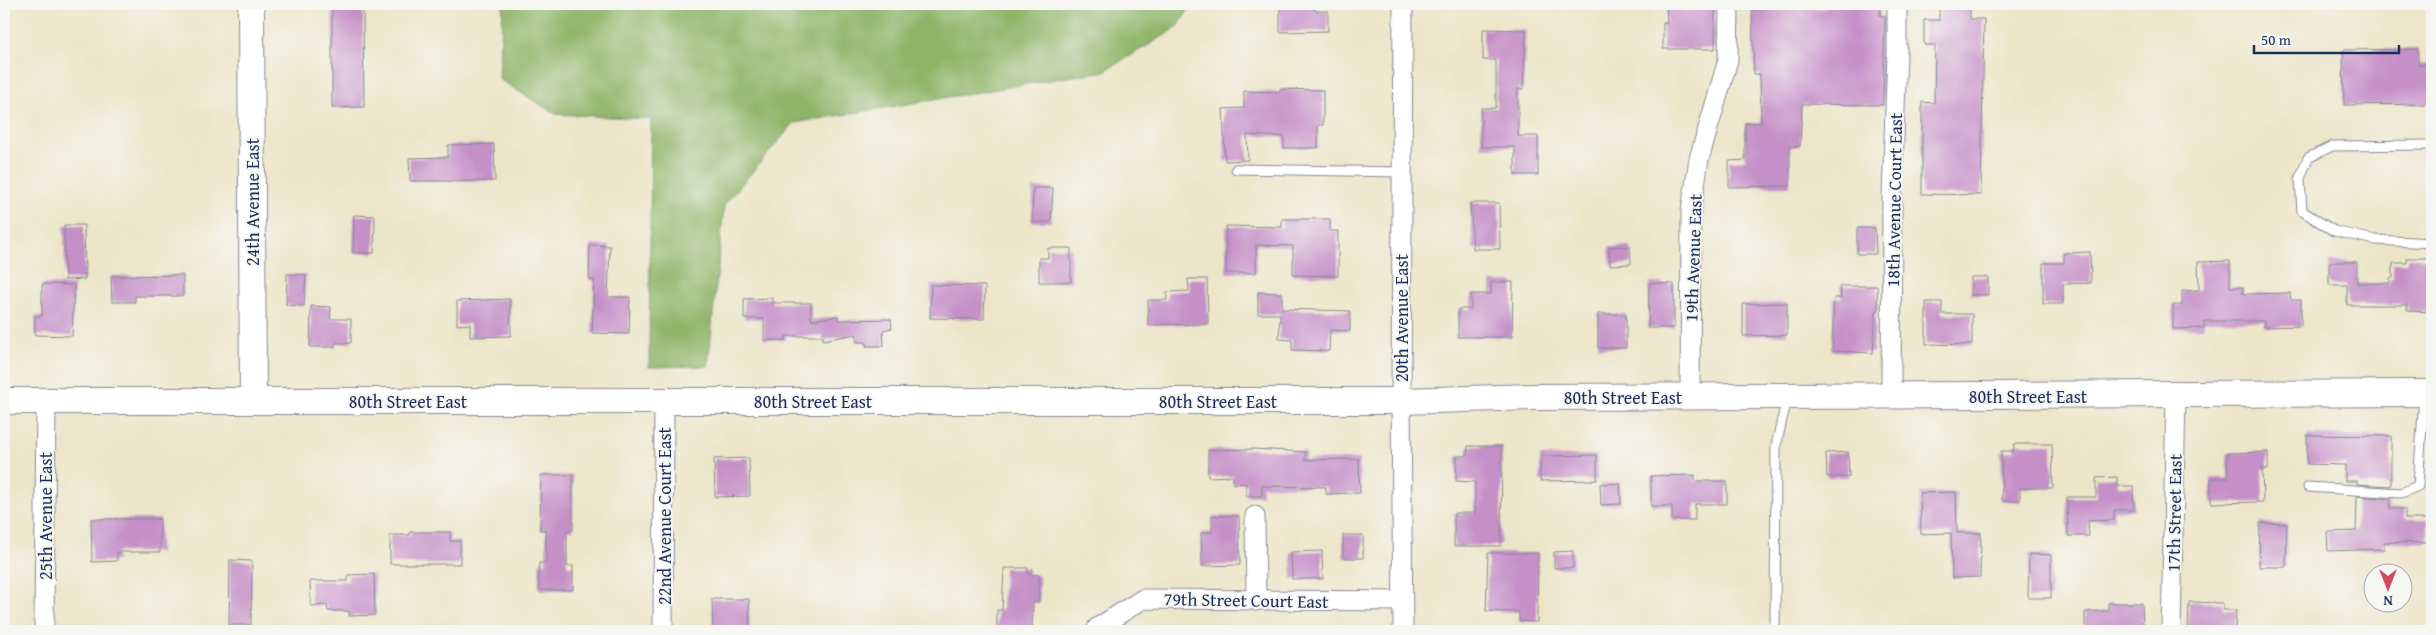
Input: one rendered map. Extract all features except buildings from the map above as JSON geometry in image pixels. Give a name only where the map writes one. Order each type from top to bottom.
[{"type":"street","name":"24th Avenue East","points":[[251,4],[253,401]]},
{"type":"street","name":"20th Avenue East","points":[[1402,4],[1401,401],[1403,631]]},
{"type":"street","name":"19th Avenue East","points":[[1690,397],[1691,211],[1699,159],[1728,60],[1729,4]]},
{"type":"street","name":"18th Avenue Court East","points":[[1891,397],[1892,196],[1897,4]]},
{"type":"street","name":"80th Street East","points":[[4,401],[1401,401],[1534,397],[1891,397],[2428,393]]},
{"type":"street","name":"17th Street East","points":[[2171,631],[2176,395]]},
{"type":"street","name":"25th Avenue East","points":[[44,631],[46,401]]},
{"type":"street","name":"22nd Avenue Court East","points":[[663,631],[664,401]]},
{"type":"street","points":[[1255,516],[1256,602]]},
{"type":"street","name":"79th Street Court East","points":[[1097,628],[1143,599],[1256,602],[1403,601]]},
{"type":"lane","points":[[2432,145],[2332,146],[2308,158],[2300,178],[2302,211],[2334,231],[2375,240],[2432,243]]},
{"type":"lane","points":[[1236,169],[1401,172]]},
{"type":"lane","points":[[2308,487],[2401,493],[2418,486],[2428,393]]},
{"type":"lane","points":[[1775,631],[1776,446],[1788,397]]},
{"type":"lane","points":[[2422,438],[2432,437]]},
{"type":"green space","points":[[503,4],[1192,4],[1177,28],[1104,71],[794,123],[724,205],[708,366],[649,367],[651,119],[556,114],[499,79]]}]
